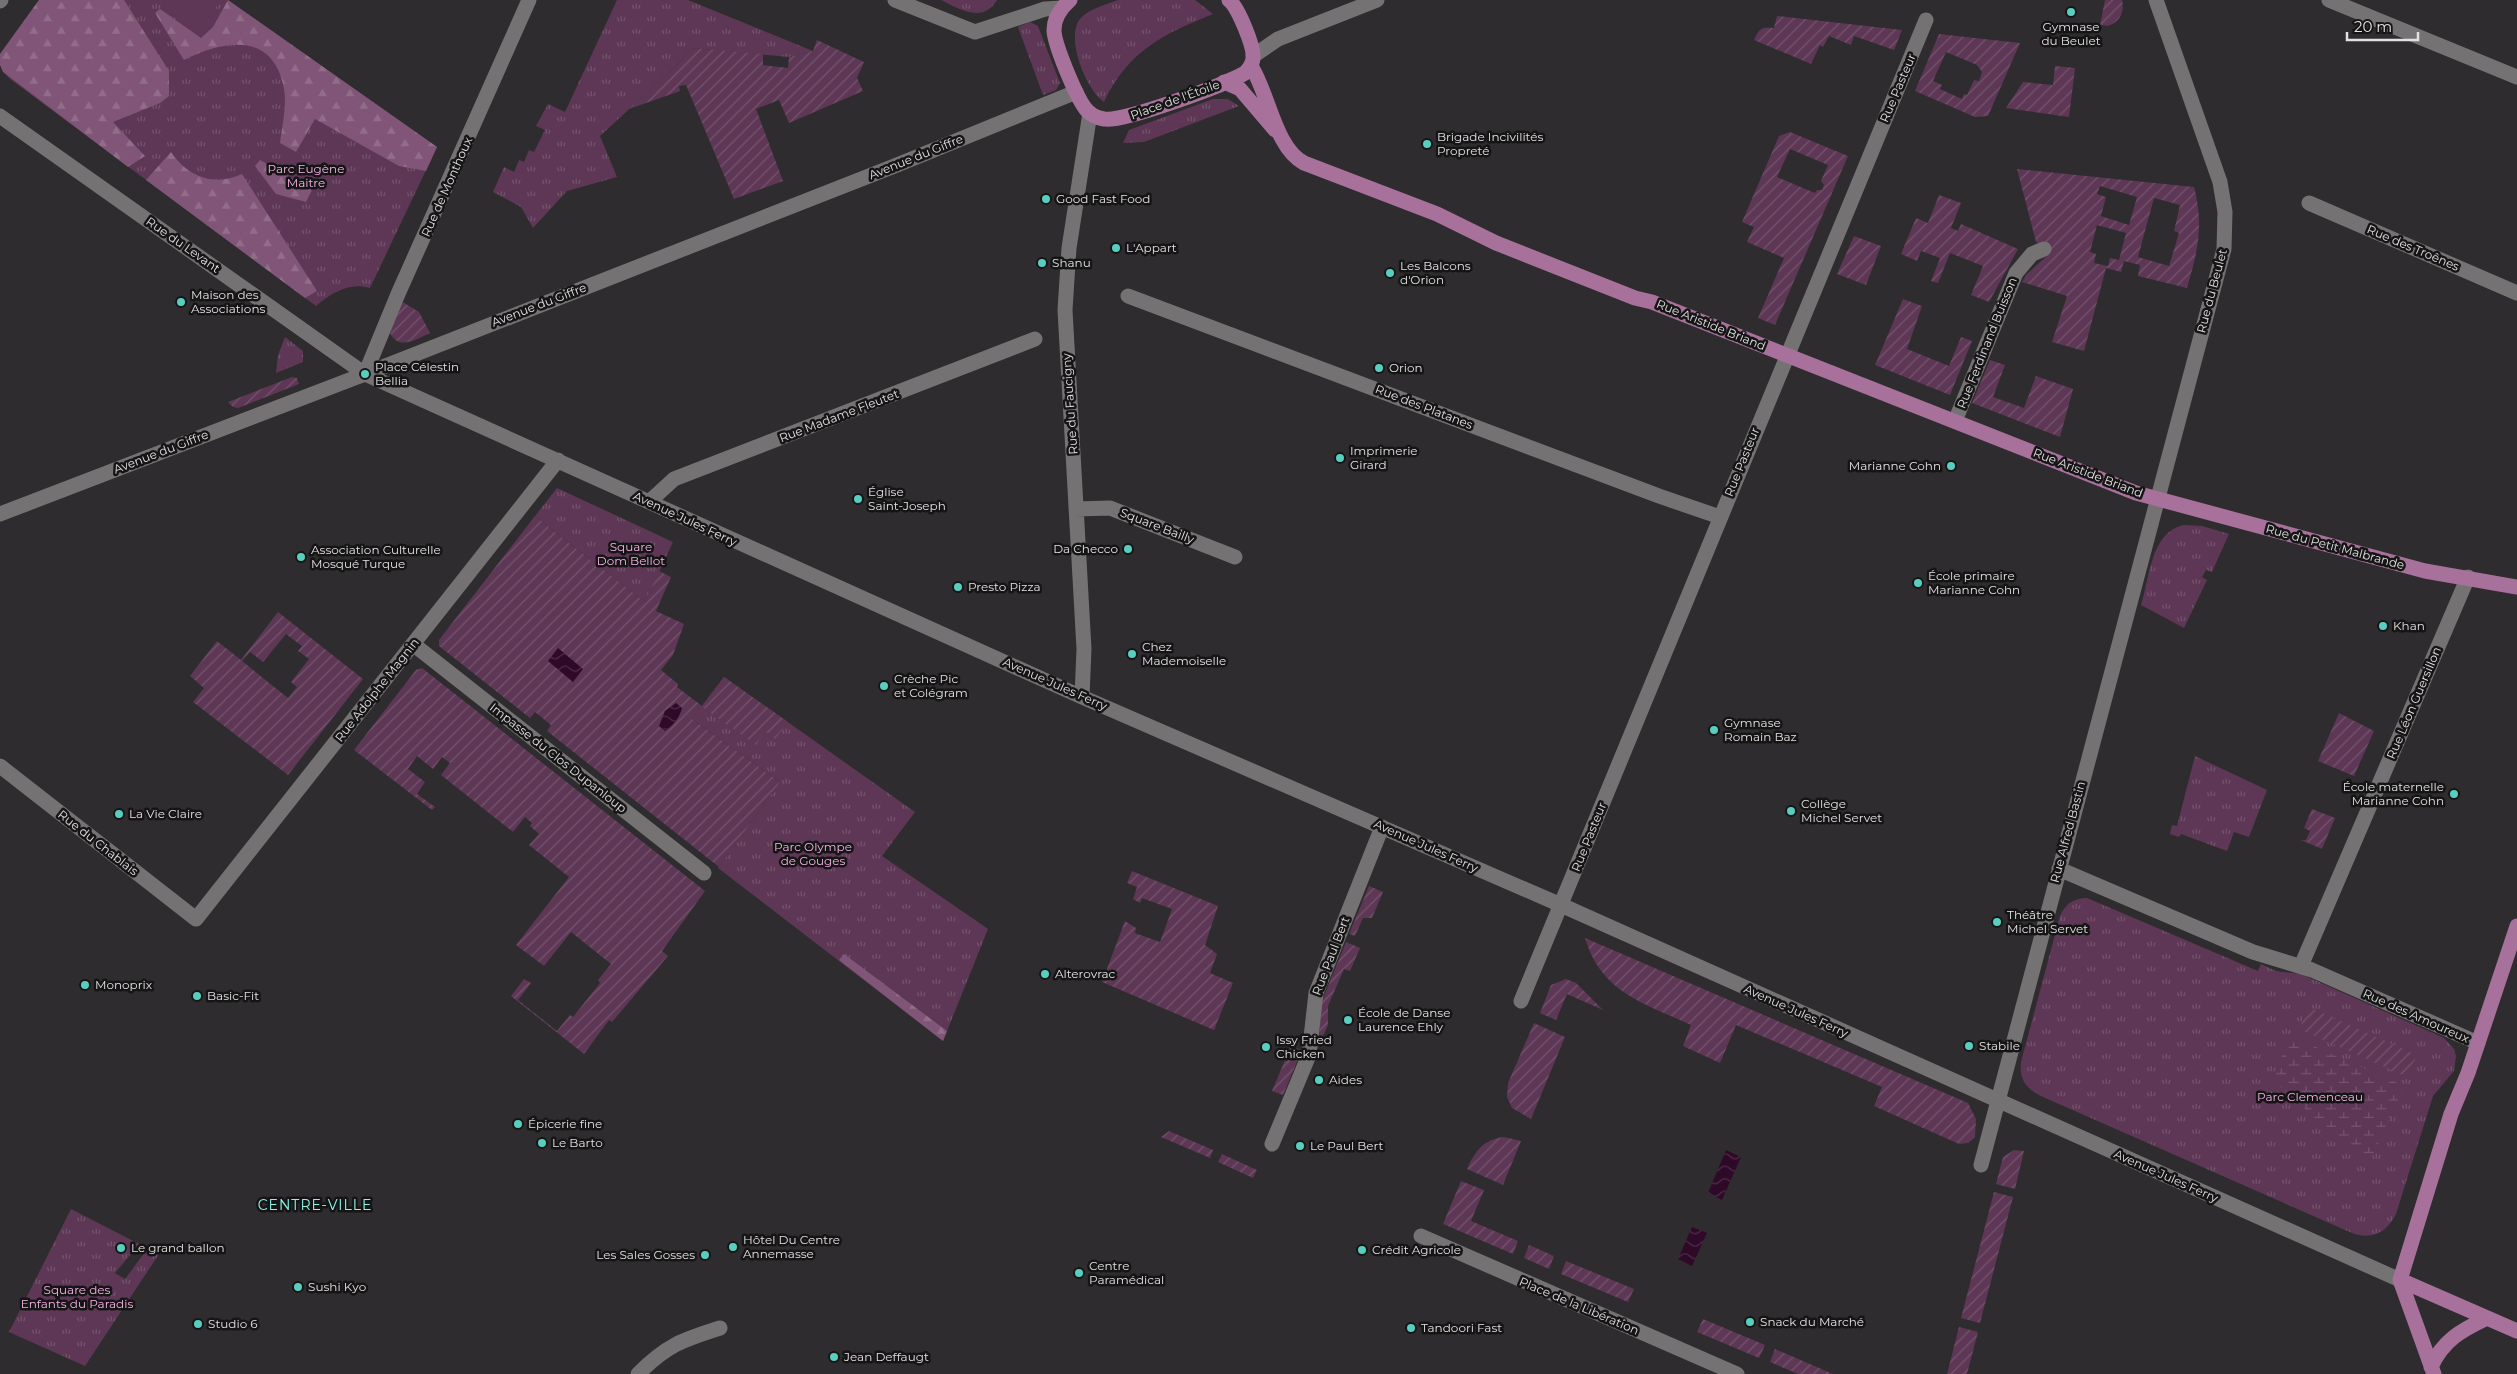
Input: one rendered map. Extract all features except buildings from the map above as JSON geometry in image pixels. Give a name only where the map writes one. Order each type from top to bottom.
[{"type":"main road","points":[[1229,0],[1237,11],[1252,61]]},
{"type":"main road","points":[[1061,7],[1056,40],[1076,92],[1090,113]]},
{"type":"main road","name":"Place de l'Étoile","points":[[1090,113],[1107,120],[1129,117],[1245,73],[1252,61]]},
{"type":"main road","name":"Rue Aristide Briand","points":[[1252,61],[1279,134]]},
{"type":"main road","name":"Rue Aristide Briand","points":[[1224,82],[1240,89],[1279,134],[1291,154],[1304,163],[1437,214],[1496,243],[2128,490],[2156,498]]},
{"type":"main road","name":"Rue du Petit Malbrande","points":[[2156,498],[2425,571],[2517,587]]},
{"type":"main road","points":[[2478,1043],[2517,926]]},
{"type":"main road","name":"Rue des Amoureux","points":[[2400,1280],[2451,1114],[2478,1043]]},
{"type":"main road","points":[[2400,1280],[2433,1370]]},
{"type":"main road","name":"Avenue Jules Ferry","points":[[2400,1280],[2517,1331]]},
{"type":"main road","points":[[2433,1370],[2436,1356],[2452,1337],[2487,1318]]},
{"type":"street","name":"Rue de Monthoux","points":[[365,374],[398,294],[530,0]]},
{"type":"street","points":[[895,0],[975,32],[1039,11],[1061,7]]},
{"type":"street","points":[[1025,0],[1039,11]]},
{"type":"street","points":[[1252,61],[1278,39],[1377,0]]},
{"type":"street","name":"Rue du Beulet","points":[[2156,0],[2220,182],[2226,220],[2221,258],[2156,498]]},
{"type":"street","points":[[2329,0],[2517,77]]},
{"type":"street","name":"Rue Pasteur","points":[[1522,1001],[1786,355],[1926,20]]},
{"type":"street","name":"Avenue du Giffre","points":[[0,514],[365,374],[897,165],[1076,92]]},
{"type":"street","name":"Rue du Faucigny","points":[[1082,697],[1085,663],[1065,328],[1066,284],[1090,113]]},
{"type":"street","name":"Rue du Levant","points":[[0,116],[365,374]]},
{"type":"street","name":"Rue des Troênes","points":[[2309,202],[2517,293]]},
{"type":"street","name":"Rue Ferdinand Buisson","points":[[1955,421],[2016,273],[2032,254],[2044,249]]},
{"type":"street","name":"Rue des Platanes","points":[[1128,296],[1659,496],[1720,517]]},
{"type":"street","name":"Rue Madame Fleutet","points":[[649,502],[674,479],[1035,339]]},
{"type":"street","name":"Avenue Jules Ferry","points":[[365,374],[1082,697],[1561,905],[1997,1102],[2400,1280]]},
{"type":"street","name":"Rue Adolphe Magnin","points":[[196,919],[558,460]]},
{"type":"street","name":"Rue Alfred Bastin","points":[[1980,1165],[2156,498]]},
{"type":"street","name":"Square Bailly","points":[[1076,509],[1110,508],[1235,557]]},
{"type":"street","name":"Rue Léon Guersillon","points":[[2301,966],[2468,577]]},
{"type":"street","name":"Impasse du Clos Dupanloup","points":[[413,644],[704,872]]},
{"type":"street","name":"Rue du Chablais","points":[[0,766],[196,919]]},
{"type":"street","name":"Rue Paul Bert","points":[[1272,1144],[1309,1055],[1313,1005],[1316,993],[1382,827]]},
{"type":"street","name":"Rue des Amoureux","points":[[2059,869],[2253,952],[2301,966],[2478,1043]]},
{"type":"street","name":"Place de la Libération","points":[[1421,1236],[1738,1374]]},
{"type":"street","points":[[638,1374],[657,1355],[675,1343],[720,1328]]},
{"type":"green space","name":"Parc Eugène Maitre","points":[[39,0],[228,0],[437,147],[370,288],[355,286],[341,290],[316,306],[10,79],[2,68],[0,54]]},
{"type":"green space","points":[[39,0],[124,0],[169,71],[169,96],[160,103],[113,122],[145,156],[128,167],[3,72],[0,65],[0,54]]},
{"type":"green space","points":[[167,0],[213,0],[218,4],[198,33],[162,7]]},
{"type":"green space","points":[[228,0],[437,147],[426,171],[399,166],[315,119],[296,152],[280,143],[285,95],[279,71],[270,57],[259,49],[246,45],[231,45],[200,53],[184,60],[155,13],[160,9],[201,38],[213,27]]},
{"type":"green space","points":[[617,0],[688,0],[813,51],[789,57],[691,48],[679,63],[600,136],[617,177],[567,191],[533,228],[521,207],[493,192],[504,167],[514,172],[519,160],[524,162],[529,150],[534,152],[545,130],[536,126],[548,104],[565,112]]},
{"type":"green space","points":[[941,0],[997,0],[991,7],[978,13],[963,10]]},
{"type":"green space","points":[[1118,0],[1195,0],[1213,14],[1178,29],[1149,46],[1124,70],[1104,102],[1097,96],[1080,63],[1076,50],[1076,27],[1080,19],[1087,13]]},
{"type":"green space","points":[[2105,0],[2122,0],[2123,4],[2121,16],[2116,22],[2108,26],[2100,25]]},
{"type":"green space","points":[[1777,16],[1902,30],[1894,50],[1854,36],[1851,45],[1829,36],[1823,47],[1820,45],[1811,64],[1754,40],[1761,29],[1766,27],[1774,28]]},
{"type":"green space","points":[[1030,22],[1038,26],[1060,83],[1056,90],[1043,95],[1018,27]]},
{"type":"green space","points":[[1939,34],[2020,43],[1988,116],[1975,117],[1915,91]],"holes":[[[1946,52],[1977,65],[1982,72],[1979,81],[1974,80],[1967,95],[1964,94],[1962,99],[1940,89],[1942,85],[1933,81]]]},
{"type":"green space","points":[[817,40],[864,62],[857,78],[863,91],[789,123],[779,100],[756,109],[783,181],[734,199],[686,85],[679,86],[680,91],[629,109],[679,63],[691,48],[763,54],[763,65],[788,68],[789,57],[813,51]]},
{"type":"green space","points":[[2055,66],[2075,68],[2069,117],[2006,108],[2023,82],[2053,85]]},
{"type":"green space","points":[[1213,99],[1228,99],[1239,106],[1144,142],[1123,143],[1129,130]]},
{"type":"green space","points":[[1790,132],[1848,156],[1775,325],[1758,318],[1784,258],[1747,242],[1754,227],[1742,222],[1779,136]],"holes":[[[1790,149],[1828,165],[1821,181],[1824,185],[1822,190],[1817,190],[1815,193],[1777,177]]]},
{"type":"green space","points":[[171,152],[185,168],[202,177],[221,180],[242,174],[317,291],[305,298],[146,180]]},
{"type":"green space","points":[[260,160],[312,190],[306,202],[276,194],[255,166]]},
{"type":"green space","points":[[2017,169],[2194,187],[2199,214],[2199,226],[2197,250],[2187,288],[2138,276],[2140,265],[2124,261],[2121,272],[2106,268],[2084,351],[2052,342],[2067,296],[2022,282],[2026,275],[2050,253],[2036,242]],"holes":[[[2100,186],[2137,197],[2129,225],[2101,216],[2106,197],[2097,194]],[[2154,198],[2180,205],[2174,231],[2179,233],[2169,266],[2138,257]],[[2097,225],[2126,233],[2119,260],[2110,258],[2108,266],[2094,263],[2096,254],[2090,252]]]},
{"type":"green space","points":[[1939,195],[1961,203],[1951,228],[1958,231],[1961,224],[2018,249],[1989,302],[1971,295],[1983,266],[1950,253],[1938,283],[1931,281],[1940,258],[1921,251],[1917,261],[1901,254],[1916,218],[1928,223]]},
{"type":"green space","points":[[1854,236],[1881,246],[1866,285],[1837,274]]},
{"type":"green space","points":[[1903,299],[1922,306],[1907,349],[1949,366],[1961,337],[1972,341],[1950,395],[1875,365]]},
{"type":"green space","points":[[401,301],[419,312],[430,333],[408,342],[398,341],[394,338],[390,333]]},
{"type":"green space","points":[[285,337],[303,351],[303,362],[276,373],[278,355]]},
{"type":"green space","points":[[1990,360],[2005,365],[1993,397],[2024,408],[2036,376],[2073,389],[2060,437],[1972,403]]},
{"type":"green space","points":[[292,377],[297,378],[299,384],[238,408],[233,407],[228,402]]},
{"type":"green space","name":"Square Dom Bellot","points":[[557,488],[673,542],[645,602],[535,516]]},
{"type":"green space","points":[[535,516],[645,602],[659,571],[671,577],[656,611],[684,624],[673,655],[661,670],[678,684],[677,687],[702,706],[724,677],[788,722],[775,739],[765,731],[756,745],[702,707],[692,719],[780,782],[719,867],[547,731],[551,725],[535,712],[530,718],[439,646],[439,640]]},
{"type":"green space","points":[[2183,525],[2202,526],[2229,534],[2212,572],[2206,570],[2202,577],[2207,580],[2184,628],[2141,605],[2153,558],[2158,547],[2164,537],[2172,530]]},
{"type":"green space","points":[[278,612],[363,679],[288,775],[193,702],[204,688],[190,676],[217,641],[241,660]],"holes":[[[286,634],[302,646],[298,651],[309,659],[291,682],[297,687],[288,698],[242,661],[250,652],[263,662]]]},
{"type":"green space","points":[[422,668],[705,891],[662,951],[668,956],[612,1022],[609,1020],[584,1054],[511,996],[524,979],[531,983],[518,1000],[557,1031],[570,1015],[573,1017],[600,983],[598,980],[611,964],[571,932],[544,966],[516,945],[569,877],[529,845],[539,834],[530,826],[532,823],[525,817],[513,832],[441,775],[450,763],[442,757],[433,769],[417,756],[408,769],[425,782],[417,794],[435,807],[432,810],[354,750],[416,670]]},
{"type":"green space","name":"Parc Olympe de Gouges","points":[[724,677],[915,812],[882,856],[988,929],[943,1041],[718,868],[780,782],[692,719]]},
{"type":"green space","points":[[2339,713],[2374,731],[2354,776],[2318,761]]},
{"type":"green space","points":[[2195,756],[2267,790],[2249,837],[2234,832],[2227,851],[2181,834],[2179,837],[2170,834],[2172,825],[2177,826]]},
{"type":"green space","points":[[2312,809],[2335,818],[2322,849],[2301,840],[2306,840],[2310,831],[2304,828]]},
{"type":"green space","points":[[1132,871],[1218,906],[1205,945],[1217,954],[1210,973],[1233,983],[1214,1030],[1102,982],[1125,921],[1136,928],[1135,933],[1160,942],[1172,909],[1142,898],[1140,903],[1133,899],[1137,887],[1127,883]]},
{"type":"green space","points":[[1369,886],[1383,892],[1372,918],[1363,918],[1355,936],[1349,934]]},
{"type":"green space","name":"Parc Clemenceau","points":[[2087,898],[2258,971],[2261,964],[2276,971],[2301,974],[2444,1038],[2454,1049],[2456,1056],[2454,1071],[2433,1096],[2396,1214],[2388,1226],[2372,1235],[2366,1236],[2352,1233],[2043,1097],[2025,1084],[2021,1074],[2021,1062],[2060,916],[2070,902]]},
{"type":"green space","points":[[1585,938],[1968,1103],[1976,1119],[1975,1137],[1968,1143],[1959,1144],[1874,1106],[1882,1087],[1736,1025],[1720,1063],[1683,1046],[1691,1025],[1641,1002],[1613,984],[1592,957]]},
{"type":"green space","points":[[1346,942],[1360,948],[1350,971],[1344,969],[1328,1006],[1328,1025],[1323,1036],[1319,1035],[1321,1003]]},
{"type":"green space","points":[[844,954],[947,1031],[943,1041],[839,960]]},
{"type":"green space","points":[[1566,979],[1576,983],[1603,1010],[1567,994],[1556,1020],[1540,1013],[1551,985]]},
{"type":"green space","points":[[2309,1007],[2417,1055],[2407,1077],[2299,1029]]},
{"type":"green space","points":[[1534,1023],[1565,1037],[1531,1119],[1512,1108],[1507,1097],[1508,1083]]},
{"type":"green space","points":[[2291,1036],[2404,1086],[2368,1166],[2273,1080]]},
{"type":"green space","points":[[1291,1046],[1302,1050],[1283,1095],[1272,1091]]},
{"type":"green space","points":[[1169,1131],[1213,1150],[1210,1158],[1161,1137]]},
{"type":"green space","points":[[1504,1137],[1521,1141],[1503,1185],[1467,1169],[1481,1147],[1491,1140]]},
{"type":"green space","points":[[2014,1150],[2024,1151],[2015,1189],[1996,1184],[2003,1157]]},
{"type":"green space","points":[[1222,1154],[1257,1170],[1253,1178],[1218,1162]]},
{"type":"green space","points":[[1461,1181],[1484,1190],[1471,1221],[1518,1241],[1513,1254],[1443,1224]]},
{"type":"green space","points":[[1994,1192],[2013,1197],[1980,1323],[1961,1318]]},
{"type":"green space","name":"Square des Enfants du Paradis","points":[[71,1209],[139,1244],[115,1273],[125,1279],[148,1248],[159,1254],[85,1366],[9,1332]]},
{"type":"green space","points":[[1529,1245],[1554,1256],[1549,1269],[1524,1258]]},
{"type":"green space","points":[[1566,1261],[1634,1289],[1628,1302],[1561,1274]]},
{"type":"green space","points":[[1703,1319],[1765,1345],[1759,1358],[1697,1332]]},
{"type":"green space","points":[[1959,1327],[1978,1332],[1967,1374],[1947,1374]]},
{"type":"green space","points":[[1775,1349],[1833,1374],[1798,1374],[1770,1362]]},
{"type":"water","points":[[558,648],[583,669],[573,682],[548,661]]},
{"type":"water","points":[[676,703],[682,708],[681,712],[665,731],[659,726],[665,711]]},
{"type":"water","points":[[1726,1150],[1741,1157],[1722,1200],[1708,1193]]},
{"type":"water","points":[[1692,1227],[1707,1233],[1692,1266],[1678,1259]]},
{"type":"place","name":"Gymnase du Beulet","points":[[2071,12]]},
{"type":"place","name":"Brigade Incivilités Propreté","points":[[1427,144]]},
{"type":"place","name":"Good Fast Food","points":[[1046,199]]},
{"type":"place","name":"L'Appart","points":[[1116,248]]},
{"type":"place","name":"Shanu","points":[[1042,263]]},
{"type":"place","name":"Les Balcons d'Orion","points":[[1390,273]]},
{"type":"place","name":"Maison des Associations","points":[[181,302]]},
{"type":"place","name":"Orion","points":[[1379,368]]},
{"type":"place","name":"Place Célestin Bellia","points":[[365,374]]},
{"type":"place","name":"Imprimerie Girard","points":[[1340,458]]},
{"type":"place","name":"Marianne Cohn","points":[[1951,466]]},
{"type":"place","name":"Église Saint-Joseph","points":[[858,499]]},
{"type":"place","name":"Da Checco","points":[[1128,549]]},
{"type":"place","name":"Association Culturelle Mosqué Turque","points":[[301,557]]},
{"type":"place","name":"École primaire Marianne Cohn","points":[[1918,583]]},
{"type":"place","name":"Presto Pizza","points":[[958,587]]},
{"type":"place","name":"Khan","points":[[2383,626]]},
{"type":"place","name":"Chez Mademoiselle","points":[[1132,654]]},
{"type":"place","name":"Crèche Pic et Colégram","points":[[884,686]]},
{"type":"place","name":"Gymnase Romain Baz","points":[[1714,730]]},
{"type":"place","name":"École maternelle Marianne Cohn","points":[[2454,794]]},
{"type":"place","name":"Collège Michel Servet","points":[[1791,811]]},
{"type":"place","name":"La Vie Claire","points":[[119,814]]},
{"type":"place","name":"Théâtre Michel Servet","points":[[1997,922]]},
{"type":"place","name":"Alterovrac","points":[[1045,974]]},
{"type":"place","name":"Monoprix","points":[[85,985]]},
{"type":"place","name":"Basic-Fit","points":[[197,996]]},
{"type":"place","name":"École de Danse Laurence Ehly","points":[[1348,1020]]},
{"type":"place","name":"Stabile","points":[[1969,1046]]},
{"type":"place","name":"Issy Fried Chicken","points":[[1266,1047]]},
{"type":"place","name":"Aides","points":[[1319,1080]]},
{"type":"place","name":"Épicerie fine","points":[[518,1124]]},
{"type":"place","name":"Le Barto","points":[[542,1143]]},
{"type":"place","name":"Le Paul Bert","points":[[1300,1146]]},
{"type":"place","name":"Hôtel Du Centre Annemasse","points":[[733,1247]]},
{"type":"place","name":"Le grand ballon","points":[[121,1248]]},
{"type":"place","name":"Crédit Agricole","points":[[1362,1250]]},
{"type":"place","name":"Les Sales Gosses","points":[[705,1255]]},
{"type":"place","name":"Centre Paramédical","points":[[1079,1273]]},
{"type":"place","name":"Sushi Kyo","points":[[298,1287]]},
{"type":"place","name":"Snack du Marché","points":[[1750,1322]]},
{"type":"place","name":"Studio 6","points":[[198,1324]]},
{"type":"place","name":"Tandoori Fast","points":[[1411,1328]]},
{"type":"place","name":"Jean Deffaugt","points":[[834,1357]]},
{"type":"district","name":"CENTRE-VILLE","points":[[315,1205]]}]
